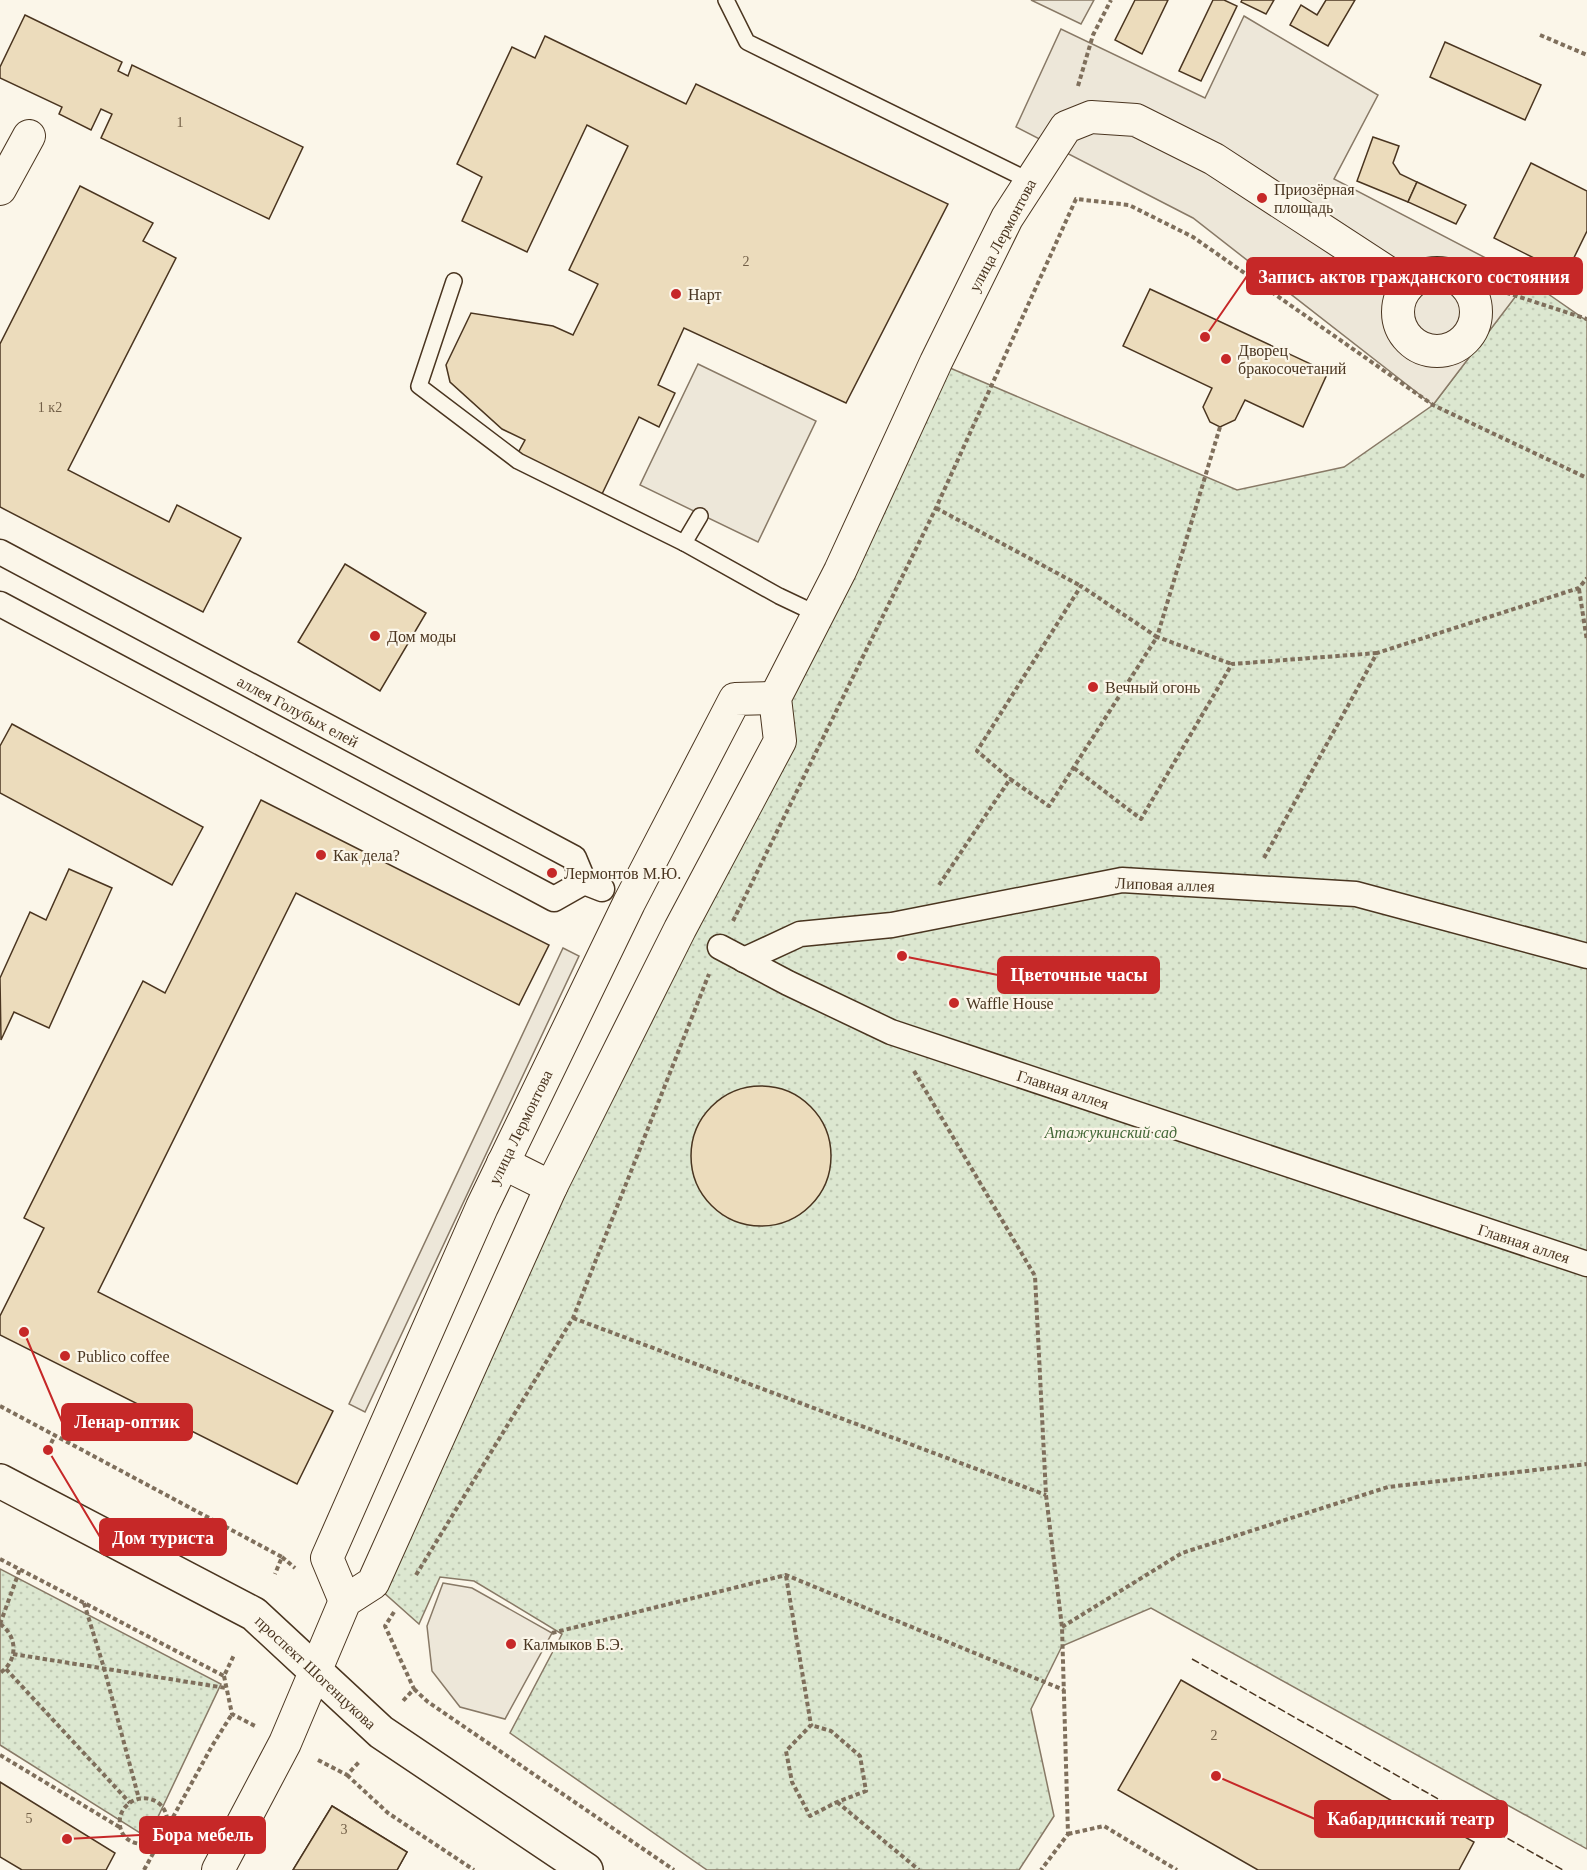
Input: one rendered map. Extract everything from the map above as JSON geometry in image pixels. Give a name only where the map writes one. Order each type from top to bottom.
[{"type":"main road","name":"проспект Шогенцукова","points":[[0,1481],[254,1614],[381,1732],[586,1870]]},
{"type":"street","points":[[1066,127],[1091,117],[1136,120],[1214,159],[1407,285]]},
{"type":"street","name":"улица Лермонтова","points":[[345,1601],[327,1558],[482,1206],[629,903],[735,699],[775,698],[840,571],[936,362],[1007,218],[1066,127]]},
{"type":"street","points":[[0,189],[29,136]]},
{"type":"street","points":[[1426,274],[1449,274],[1467,287],[1476,308],[1472,329],[1458,346],[1436,352],[1414,345],[1400,328],[1397,306],[1407,285],[1426,274]]},
{"type":"street","name":"аллея Голубых елей","points":[[0,552],[574,858],[593,886],[554,899],[0,604]]},
{"type":"street","points":[[218,1870],[285,1743],[345,1601],[373,1583],[551,1187],[680,929],[780,741],[775,698]]},
{"type":"street","name":"Липовая аллея","points":[[744,960],[800,934],[892,925],[1122,880],[1356,894],[1587,956]]},
{"type":"street","name":"Главная аллея","points":[[720,947],[788,983],[891,1032],[1587,1264]]},
{"type":"street","points":[[503,1163],[551,1187]]},
{"type":"lane","points":[[726,0],[747,42],[1030,181]]},
{"type":"lane","points":[[454,281],[419,386],[518,461],[684,543],[817,614]]},
{"type":"lane","points":[[684,543],[700,516]]},
{"type":"path","points":[[1066,127],[1093,35],[1111,0]]},
{"type":"path","points":[[1540,35],[1587,55]]},
{"type":"path","points":[[415,1577],[573,1318],[720,947],[936,508],[1076,199],[1129,205],[1193,237],[1433,405],[1587,478]]},
{"type":"path","points":[[1449,274],[1587,319]]},
{"type":"path","points":[[1081,586],[977,751],[1010,779],[1049,806],[1157,637],[1220,427]]},
{"type":"path","points":[[936,508],[1081,586],[1157,637],[1232,664],[1377,653],[1579,588],[1587,578]]},
{"type":"path","points":[[1579,588],[1587,642]]},
{"type":"path","points":[[1247,888],[1377,653]]},
{"type":"path","points":[[1074,768],[1141,819],[1232,664]]},
{"type":"path","points":[[915,920],[1010,779]]},
{"type":"path","points":[[891,1032],[1035,1276],[1046,1495],[1062,1627],[1068,1834],[1041,1870]]},
{"type":"path","points":[[573,1318],[1046,1495]]},
{"type":"path","points":[[0,1406],[282,1557],[299,1571]]},
{"type":"path","points":[[48,1450],[55,1435]]},
{"type":"path","points":[[1062,1627],[1182,1553],[1388,1487],[1587,1464]]},
{"type":"path","points":[[274,1574],[282,1557]]},
{"type":"path","points":[[0,1558],[224,1676]]},
{"type":"path","points":[[0,1673],[6,1669],[14,1648],[12,1637],[0,1624],[20,1569]]},
{"type":"path","points":[[552,1633],[786,1575],[1064,1690]]},
{"type":"path","points":[[786,1575],[811,1725]]},
{"type":"path","points":[[84,1603],[139,1798]]},
{"type":"path","points":[[397,1606],[385,1626],[414,1689],[428,1702],[674,1870]]},
{"type":"path","points":[[13,1654],[226,1688]]},
{"type":"path","points":[[144,1870],[232,1714],[224,1676],[234,1655]]},
{"type":"path","points":[[6,1669],[130,1803]]},
{"type":"path","points":[[402,1702],[414,1689]]},
{"type":"path","points":[[232,1714],[255,1727]]},
{"type":"path","points":[[811,1725],[831,1731],[860,1756],[866,1791],[810,1816],[792,1782],[786,1751],[811,1725]]},
{"type":"path","points":[[0,1755],[121,1828]]},
{"type":"path","points":[[318,1760],[346,1775],[388,1813],[474,1870]]},
{"type":"path","points":[[346,1775],[360,1761]]},
{"type":"path","points":[[160,1840],[149,1845],[137,1845],[127,1838],[121,1828],[120,1818],[124,1809],[139,1798],[149,1798],[165,1810],[168,1820],[167,1830]]},
{"type":"path","points":[[837,1802],[919,1870]]},
{"type":"path","points":[[1068,1834],[1104,1826],[1177,1870]]},
{"type":"green space","name":"Атажукинский сад","points":[[1528,280],[1587,321],[1587,1849],[1151,1608],[1062,1646],[1031,1709],[1054,1816],[1019,1870],[707,1870],[510,1733],[562,1634],[474,1581],[440,1577],[419,1624],[373,1583],[780,742],[775,698],[936,362],[1237,490],[1344,467],[1433,405]]},
{"type":"green space","points":[[0,1569],[221,1684],[148,1838],[0,1745]]},
{"type":"shaded area","points":[[1031,0],[1094,0],[1081,24]]},
{"type":"shaded area","name":"Приозёрная площадь","points":[[1244,16],[1378,95],[1334,179],[1528,280],[1433,405],[1193,218],[1016,127],[1061,29],[1205,98]]},
{"type":"shaded area","points":[[698,364],[816,421],[758,542],[640,485]]},
{"type":"shaded area","points":[[563,948],[579,956],[365,1412],[349,1404]]},
{"type":"shaded area","points":[[443,1583],[472,1588],[552,1633],[505,1719],[460,1707],[432,1671],[427,1626]]},
{"type":"building","points":[[1135,0],[1168,0],[1142,54],[1115,40]]},
{"type":"building","points":[[1213,0],[1224,0],[1237,6],[1201,81],[1179,71]]},
{"type":"building","points":[[1242,0],[1274,0],[1266,14],[1241,2]]},
{"type":"building","points":[[1326,0],[1355,0],[1328,46],[1290,25],[1301,5],[1317,15]]},
{"type":"building","points":[[25,15],[122,62],[118,71],[128,76],[132,65],[303,147],[269,219],[101,138],[112,114],[101,109],[91,130],[59,114],[62,107],[0,78],[0,67]]},
{"type":"building","points":[[545,36],[686,104],[696,84],[948,204],[846,403],[684,328],[658,385],[675,393],[659,427],[639,417],[602,494],[518,453],[525,440],[502,429],[450,382],[446,365],[471,313],[553,326],[573,335],[598,284],[569,270],[628,146],[587,125],[527,252],[462,221],[482,177],[457,164],[512,47],[535,58]]},
{"type":"building","points":[[1445,42],[1541,85],[1525,120],[1430,77]]},
{"type":"building","points":[[1373,137],[1399,146],[1393,163],[1400,174],[1417,182],[1408,202],[1357,181]]},
{"type":"building","points":[[1531,163],[1587,191],[1587,231],[1566,274],[1494,238]]},
{"type":"building","points":[[1417,182],[1466,205],[1456,224],[1408,202]]},
{"type":"building","points":[[80,186],[153,223],[143,241],[176,258],[68,470],[169,522],[177,505],[241,538],[203,612],[0,507],[0,344]]},
{"type":"building","name":"Дворец бракосочетаний","points":[[1150,289],[1328,372],[1303,427],[1245,400],[1235,420],[1220,427],[1210,422],[1203,407],[1212,388],[1123,346]]},
{"type":"building","points":[[345,564],[426,613],[380,691],[298,642]]},
{"type":"building","points":[[12,724],[203,827],[172,885],[0,793],[0,746]]},
{"type":"building","points":[[261,800],[549,945],[519,1005],[296,893],[98,1292],[333,1411],[297,1484],[0,1335],[0,1316],[44,1228],[24,1218],[143,981],[165,993]]},
{"type":"building","points":[[69,869],[112,888],[49,1028],[14,1012],[1,1040],[0,978],[30,912],[46,920]]},
{"type":"building","points":[[761,1086],[788,1092],[800,1098],[810,1107],[819,1117],[825,1129],[831,1156],[825,1183],[819,1195],[810,1205],[800,1214],[788,1220],[761,1226],[734,1220],[722,1214],[712,1205],[703,1195],[697,1183],[691,1156],[697,1129],[703,1117],[712,1107],[722,1098],[734,1092]]},
{"type":"building","points":[[1181,1680],[1434,1825],[1436,1821],[1474,1842],[1459,1870],[1258,1870],[1118,1790]]},
{"type":"building","points":[[0,1782],[115,1853],[106,1870],[22,1870],[0,1857]]},
{"type":"building","points":[[332,1806],[407,1852],[397,1870],[293,1870]]},
{"type":"building","points":[[332,1806],[407,1852],[397,1870],[293,1870]]},
{"type":"fence","points":[[1192,1659],[1563,1870]]},
{"type":"place","name":"Приозёрная площадь","points":[[1262,198]]},
{"type":"place","name":"Нарт","points":[[676,294]]},
{"type":"place","name":"Запись актов гражданского состояния","points":[[1205,337]]},
{"type":"place","name":"Дворец бракосочетаний","points":[[1226,359]]},
{"type":"place","name":"Дом моды","points":[[375,636]]},
{"type":"place","name":"Вечный огонь","points":[[1093,687]]},
{"type":"place","name":"Как дела?","points":[[321,855]]},
{"type":"place","name":"Лермонтов М.Ю.","points":[[552,873]]},
{"type":"place","name":"Цветочные часы","points":[[902,956]]},
{"type":"place","name":"Waffle House","points":[[954,1003]]},
{"type":"place","name":"Ленар-оптик","points":[[24,1332]]},
{"type":"place","name":"Publico coffee","points":[[65,1356]]},
{"type":"place","name":"Дом туриста","points":[[48,1450]]},
{"type":"place","name":"Калмыков Б.Э.","points":[[511,1644]]},
{"type":"place","name":"Кабардинский театр","points":[[1216,1776]]},
{"type":"place","name":"Бора мебель","points":[[67,1839]]}]
